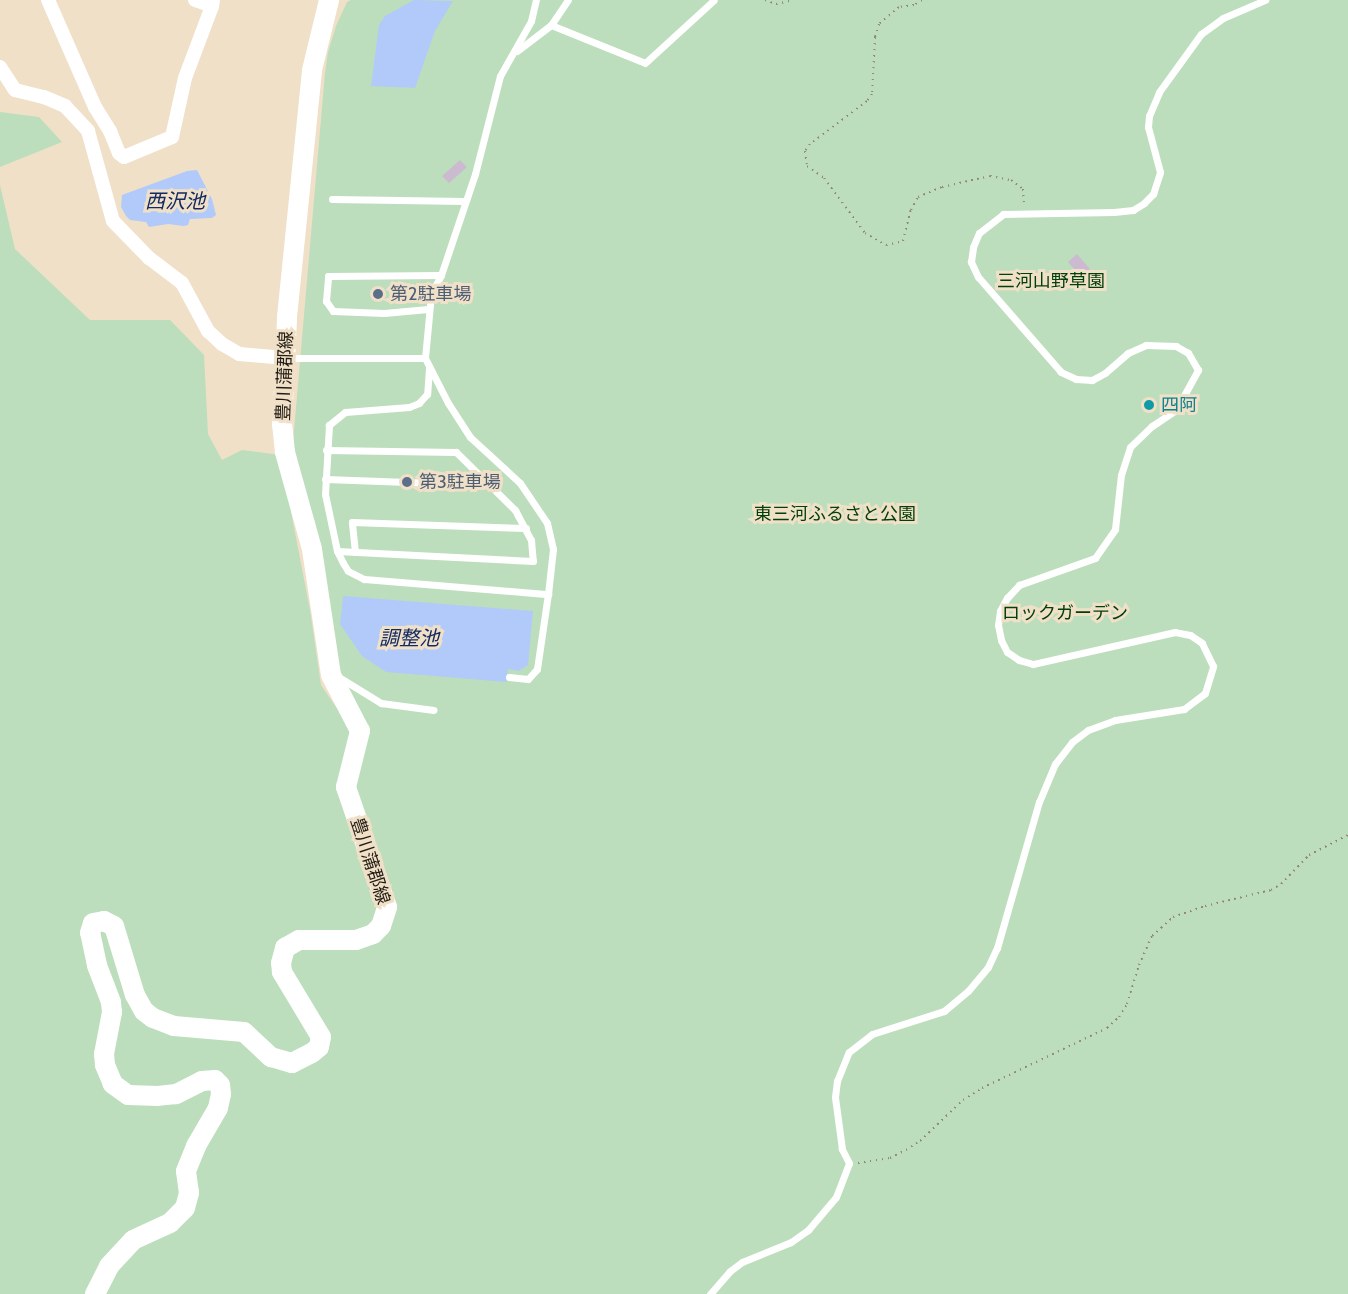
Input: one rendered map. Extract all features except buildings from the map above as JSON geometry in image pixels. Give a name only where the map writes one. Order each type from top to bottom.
[{"type":"main road","name":"豊川蒲郡線","points":[[95,1294],[109,1266],[133,1240],[170,1223],[185,1208],[189,1193],[186,1171],[196,1146],[218,1108],[221,1094],[220,1085],[215,1080],[202,1081],[176,1094],[158,1096],[128,1095],[113,1084],[105,1065],[104,1053],[112,1012],[111,1002],[97,965],[90,933],[93,923],[104,921],[114,926],[135,995],[144,1011],[153,1018],[174,1026],[244,1032],[271,1057],[292,1063],[319,1047],[321,1037],[282,972],[281,963],[285,948],[299,940],[356,940],[373,934],[385,916],[387,907],[346,787],[360,731],[331,675],[312,549],[285,452],[282,405],[285,358],[312,70],[329,0]]},
{"type":"street","points":[[52,2],[95,107],[110,131],[119,153],[124,157],[172,137],[184,78],[212,3],[195,0]]},
{"type":"street","points":[[0,67],[15,90],[44,97],[65,106],[88,131],[113,221],[149,258],[182,283],[208,331],[222,344],[239,354],[285,358]]},
{"type":"lane","points":[[509,677],[528,679],[537,669],[553,549],[547,523],[520,483],[470,437],[425,358],[431,294],[441,275],[465,201],[500,76],[531,21],[536,0]]},
{"type":"lane","points":[[512,55],[551,25],[568,0]]},
{"type":"lane","points":[[551,25],[645,63],[714,0]]},
{"type":"lane","points":[[710,1294],[730,1271],[742,1262],[791,1242],[808,1230],[836,1197],[849,1163],[842,1149],[835,1097],[843,1064],[849,1052],[872,1035],[944,1011],[968,991],[988,967],[997,948],[1039,802],[1054,764],[1072,742],[1088,730],[1115,720],[1184,709],[1205,693],[1211,680],[1213,666],[1202,643],[1190,635],[1175,632],[1033,664],[1019,660],[1007,652],[1001,640],[1000,611],[1007,598],[1019,585],[1085,564],[1102,550],[1115,529],[1121,475],[1130,447],[1152,426],[1176,410],[1198,370],[1188,353],[1176,346],[1146,345],[1128,352],[1105,373],[1092,380],[1076,379],[1061,372],[978,277],[971,262],[972,247],[979,233],[1004,214],[1114,212],[1133,210],[1143,203],[1153,194],[1160,172],[1148,127],[1149,116],[1159,92],[1201,34],[1223,18],[1265,0]]},
{"type":"lane","points":[[332,199],[465,201]]},
{"type":"lane","points":[[428,309],[384,313],[333,311],[326,301],[328,276],[441,275]]},
{"type":"lane","points":[[285,358],[425,358]]},
{"type":"lane","points":[[429,368],[427,394],[420,403],[409,407],[345,412],[329,424],[325,479],[337,551],[348,571],[364,579],[548,594]]},
{"type":"lane","points":[[326,450],[456,452],[515,510],[531,540],[532,561],[337,551]]},
{"type":"lane","points":[[325,479],[491,485]]},
{"type":"lane","points":[[355,552],[352,522],[526,528]]},
{"type":"lane","points":[[331,675],[345,680],[381,703],[434,710]]},
{"type":"path","points":[[765,0],[776,4],[794,0]]},
{"type":"path","points":[[922,0],[914,5],[899,7],[879,24],[874,37],[872,94],[867,101],[810,144],[805,151],[807,166],[824,178],[865,233],[886,245],[903,242],[911,210],[918,197],[942,187],[990,176],[1011,180],[1023,189],[1024,212]]},
{"type":"path","points":[[849,1163],[872,1162],[906,1150],[920,1141],[963,1100],[982,1088],[1107,1028],[1119,1017],[1127,1004],[1139,965],[1152,936],[1173,917],[1205,906],[1271,890],[1281,884],[1309,855],[1348,835]]},
{"type":"green space","name":"東三河ふるさと公園","points":[[351,0],[1348,0],[1348,1294],[0,1294],[0,185],[15,249],[90,320],[170,320],[204,355],[208,434],[222,460],[242,450],[280,455],[310,610],[321,685],[336,707],[360,712],[347,692],[338,664],[315,522],[294,461],[293,442],[325,73],[328,52],[336,26],[347,2]]},
{"type":"green space","points":[[0,112],[39,117],[62,142],[0,167]]},
{"type":"water","points":[[414,0],[453,1],[435,31],[415,88],[371,86],[379,25],[385,16]]},
{"type":"water","name":"西沢池","points":[[197,170],[212,199],[216,215],[212,218],[190,219],[188,225],[184,226],[168,224],[149,227],[146,222],[130,220],[126,216],[121,207],[122,195],[187,171]]},
{"type":"water","name":"調整池","points":[[343,596],[533,611],[528,665],[519,671],[508,669],[506,682],[386,672],[362,656],[340,624]]},
{"type":"place","name":"第2駐車場","points":[[378,294]]},
{"type":"place","name":"四阿","points":[[1149,405]]},
{"type":"place","name":"第3駐車場","points":[[407,482]]},
{"type":"park label","name":"三河山野草園","points":[[1051,281]]},
{"type":"park label","name":"ロックガーデン","points":[[1065,613]]}]
